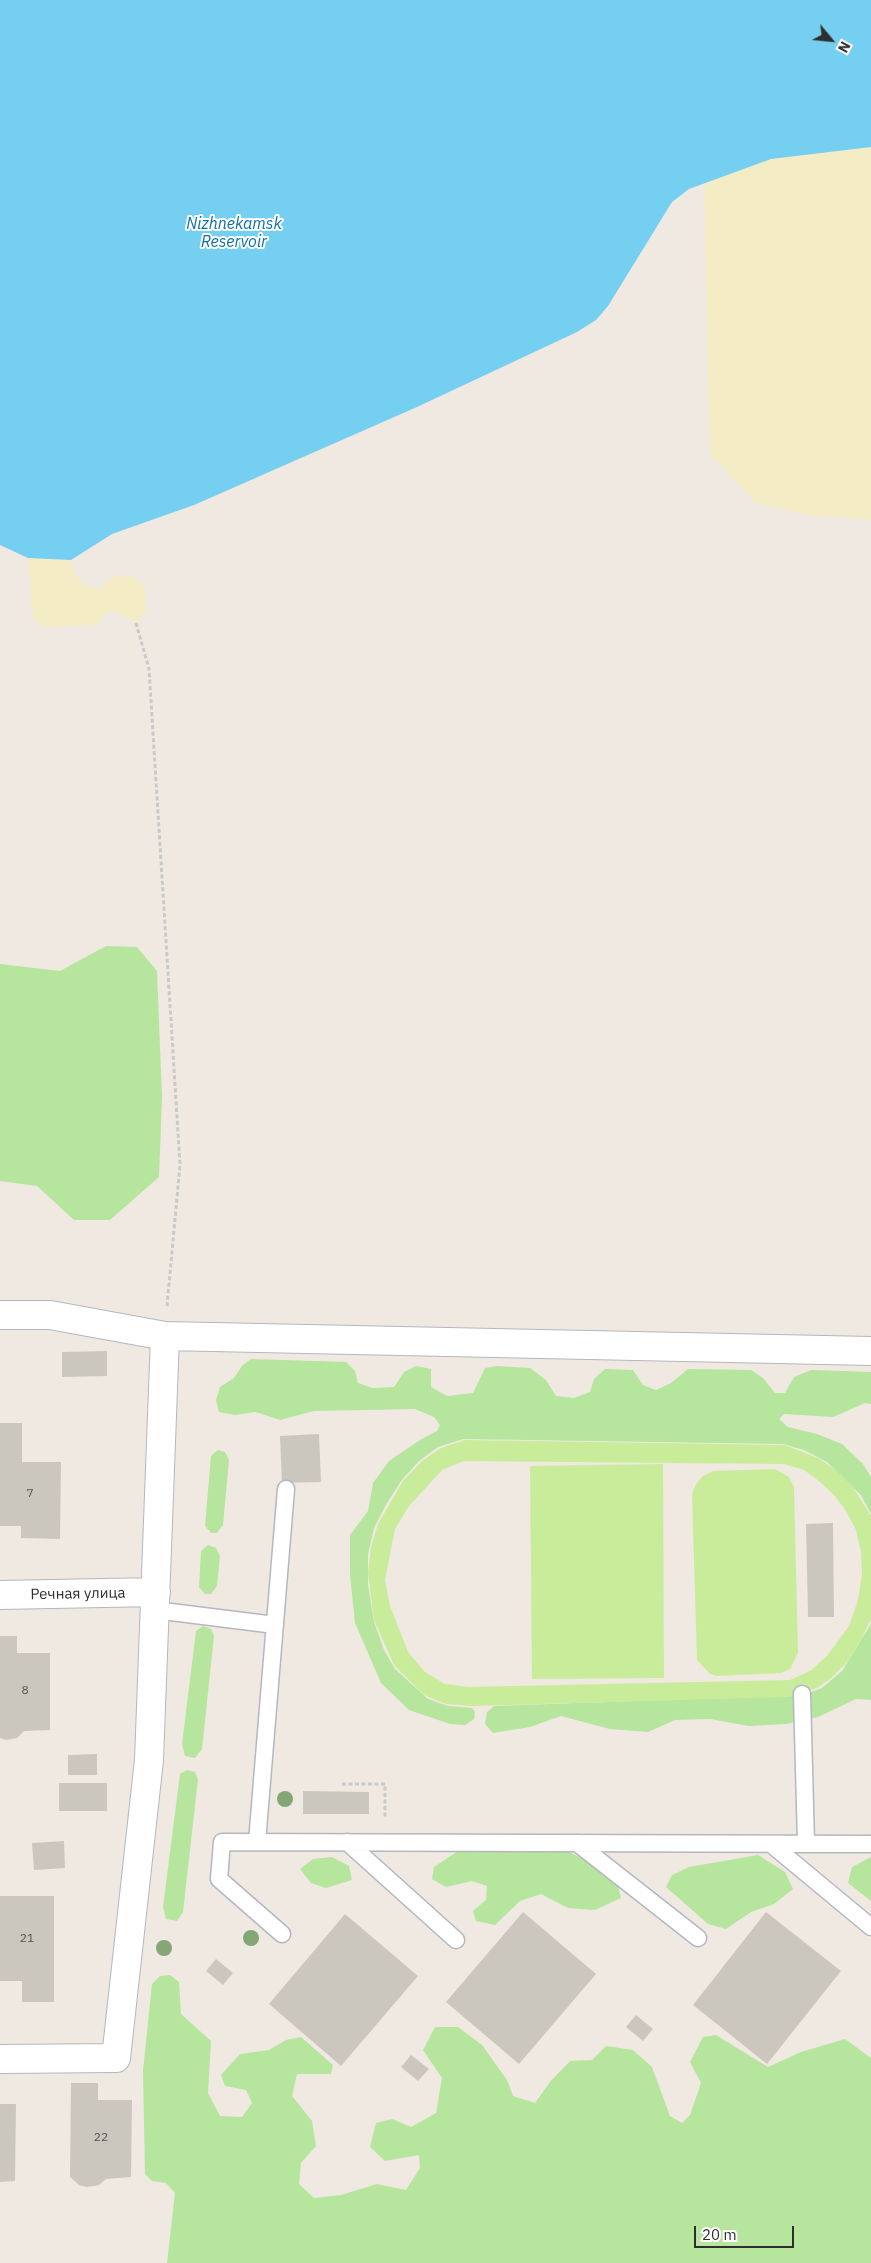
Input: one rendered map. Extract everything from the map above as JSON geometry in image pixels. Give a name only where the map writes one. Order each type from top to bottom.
[{"type":"street","points":[[0,1315],[50,1315],[165,1336],[871,1351]]},
{"type":"street","points":[[0,2058],[116,2058],[149,1760],[165,1336]]},
{"type":"street","name":"Речная улица","points":[[0,1595],[156,1601]]},
{"type":"lane","points":[[257,1842],[286,1489]]},
{"type":"lane","points":[[156,1601],[275,1625]]},
{"type":"lane","points":[[802,1694],[806,1844]]},
{"type":"lane","points":[[282,1934],[220,1879],[222,1842],[871,1844]]},
{"type":"lane","points":[[347,1842],[456,1940]]},
{"type":"lane","points":[[577,1843],[698,1938]]},
{"type":"lane","points":[[771,1844],[871,1927]]},
{"type":"path","points":[[136,622],[149,669],[180,1165],[165,1336]]},
{"type":"path","points":[[342,1784],[385,1784],[385,1842]]},
{"type":"green space","points":[[106,946],[137,947],[157,971],[162,1097],[159,1177],[110,1220],[74,1220],[37,1186],[0,1181],[0,964],[60,971]]},
{"type":"green space","points":[[251,1359],[346,1362],[355,1371],[358,1383],[373,1388],[394,1387],[404,1372],[416,1366],[431,1369],[431,1387],[447,1396],[473,1393],[485,1368],[497,1366],[530,1368],[546,1380],[556,1396],[574,1398],[590,1392],[594,1379],[605,1369],[633,1370],[643,1385],[656,1390],[671,1383],[688,1369],[751,1370],[763,1378],[775,1393],[785,1393],[794,1377],[811,1370],[871,1372],[871,1404],[865,1403],[833,1417],[784,1414],[779,1419],[788,1427],[817,1434],[842,1444],[863,1464],[871,1477],[871,1514],[861,1495],[827,1462],[804,1450],[783,1444],[463,1439],[438,1447],[419,1461],[401,1481],[374,1528],[368,1554],[368,1585],[374,1622],[384,1650],[395,1669],[428,1699],[448,1706],[472,1708],[475,1712],[474,1719],[465,1725],[450,1724],[409,1710],[381,1683],[355,1623],[350,1575],[350,1535],[368,1511],[373,1483],[389,1461],[437,1431],[440,1425],[434,1417],[415,1409],[314,1411],[280,1420],[256,1412],[235,1415],[219,1412],[216,1400],[220,1387],[234,1378],[242,1366]]},
{"type":"green space","points":[[465,1440],[785,1445],[818,1458],[836,1470],[853,1487],[871,1516],[871,1619],[848,1661],[831,1678],[817,1688],[789,1697],[472,1706],[446,1704],[424,1695],[394,1665],[374,1620],[368,1573],[371,1547],[378,1524],[403,1481],[422,1461],[441,1448]],"holes":[[[464,1461],[784,1464],[804,1470],[835,1496],[856,1530],[861,1552],[862,1575],[858,1600],[849,1626],[827,1656],[810,1671],[790,1680],[468,1687],[445,1684],[425,1672],[408,1652],[390,1606],[385,1580],[395,1529],[409,1506],[442,1470]]]},
{"type":"green space","points":[[218,1450],[225,1452],[229,1460],[223,1525],[217,1533],[211,1533],[205,1526],[211,1456]]},
{"type":"green space","points":[[663,1464],[664,1678],[532,1679],[530,1466]]},
{"type":"green space","points":[[775,1469],[789,1477],[794,1487],[798,1653],[790,1669],[781,1673],[717,1676],[710,1674],[697,1660],[692,1494],[696,1484],[703,1476],[713,1471]]},
{"type":"green space","points":[[208,1545],[216,1548],[220,1556],[217,1586],[211,1594],[205,1594],[199,1587],[201,1551]]},
{"type":"green space","points":[[871,1624],[871,1700],[856,1699],[818,1717],[786,1724],[749,1726],[710,1719],[675,1720],[648,1732],[610,1729],[561,1716],[530,1727],[493,1733],[485,1724],[487,1712],[494,1706],[803,1695],[822,1688],[842,1671]]},
{"type":"green space","points":[[203,1626],[211,1629],[214,1636],[202,1749],[195,1758],[185,1756],[182,1744],[196,1631]]},
{"type":"green space","points":[[187,1770],[195,1772],[198,1779],[183,1912],[177,1921],[166,1919],[163,1907],[180,1774]]},
{"type":"green space","points":[[458,1851],[569,1852],[592,1863],[618,1885],[621,1898],[595,1910],[568,1908],[541,1894],[520,1901],[495,1925],[476,1921],[473,1911],[486,1900],[487,1886],[472,1881],[446,1887],[432,1879],[434,1867]]},
{"type":"green space","points":[[758,1855],[785,1872],[793,1889],[774,1904],[751,1912],[726,1929],[708,1924],[666,1887],[672,1875],[689,1867]]},
{"type":"green space","points":[[332,1857],[349,1866],[352,1880],[326,1888],[311,1883],[300,1869],[313,1859]]},
{"type":"green space","points":[[871,1857],[871,1901],[848,1883],[852,1867]]},
{"type":"green space","points":[[170,1975],[179,1982],[181,2014],[211,2041],[208,2093],[220,2116],[242,2117],[252,2103],[246,2090],[225,2086],[221,2075],[240,2054],[269,2050],[286,2040],[301,2037],[333,2065],[331,2074],[297,2074],[292,2096],[312,2121],[316,2146],[301,2163],[299,2184],[314,2198],[341,2195],[377,2184],[406,2190],[420,2168],[419,2155],[385,2161],[370,2147],[376,2123],[392,2119],[411,2127],[436,2113],[442,2078],[423,2050],[435,2027],[458,2027],[482,2045],[507,2080],[513,2096],[535,2103],[550,2082],[570,2061],[592,2060],[606,2046],[633,2050],[652,2067],[670,2116],[682,2123],[690,2115],[701,2083],[690,2062],[703,2037],[716,2035],[768,2067],[801,2052],[845,2039],[871,2058],[871,2263],[167,2263],[175,2193],[166,2183],[152,2181],[145,2174],[143,2071],[152,1984],[160,1976]]},
{"type":"sand","points":[[871,147],[871,520],[809,515],[756,503],[710,455],[704,183],[771,159]]},
{"type":"sand","points":[[28,558],[71,560],[75,574],[85,586],[98,589],[113,577],[130,575],[145,586],[146,611],[136,623],[118,612],[107,612],[96,625],[44,627],[33,617]]},
{"type":"water","name":"Nizhnekamsk Reservoir","points":[[0,0],[871,0],[871,147],[771,159],[689,189],[672,202],[608,306],[596,320],[577,332],[417,407],[194,505],[112,534],[71,560],[28,558],[0,545]]},
{"type":"building","points":[[107,1351],[107,1376],[62,1377],[62,1352]]},
{"type":"building","points":[[0,1423],[22,1423],[22,1462],[61,1462],[60,1539],[21,1538],[21,1526],[0,1526]]},
{"type":"building","points":[[319,1434],[321,1482],[282,1483],[280,1436]]},
{"type":"building","points":[[833,1523],[834,1617],[808,1617],[806,1524]]},
{"type":"building","points":[[0,1636],[17,1636],[17,1653],[50,1653],[50,1730],[24,1731],[17,1738],[6,1740],[0,1738]]},
{"type":"building","points":[[97,1754],[97,1775],[68,1775],[68,1755]]},
{"type":"building","points":[[59,1783],[107,1783],[107,1811],[59,1811]]},
{"type":"building","points":[[303,1791],[369,1792],[369,1814],[303,1814]]},
{"type":"building","points":[[64,1841],[65,1868],[34,1870],[32,1843]]},
{"type":"building","points":[[0,1896],[54,1896],[54,2002],[22,2002],[22,1981],[0,1981]]},
{"type":"building","points":[[523,1912],[596,1974],[519,2064],[446,2002]]},
{"type":"building","points":[[766,1912],[841,1971],[767,2064],[693,2005]]},
{"type":"building","points":[[345,1914],[418,1976],[341,2066],[269,2004]]},
{"type":"building","points":[[216,1959],[233,1973],[223,1985],[206,1971]]},
{"type":"building","points":[[636,2015],[653,2029],[643,2041],[626,2027]]},
{"type":"building","points":[[411,2055],[429,2069],[418,2081],[401,2067]]},
{"type":"building","points":[[71,2083],[98,2083],[98,2100],[132,2100],[131,2177],[106,2179],[99,2185],[87,2187],[79,2185],[70,2177]]},
{"type":"building","points":[[0,2104],[16,2104],[15,2181],[0,2182]]}]
